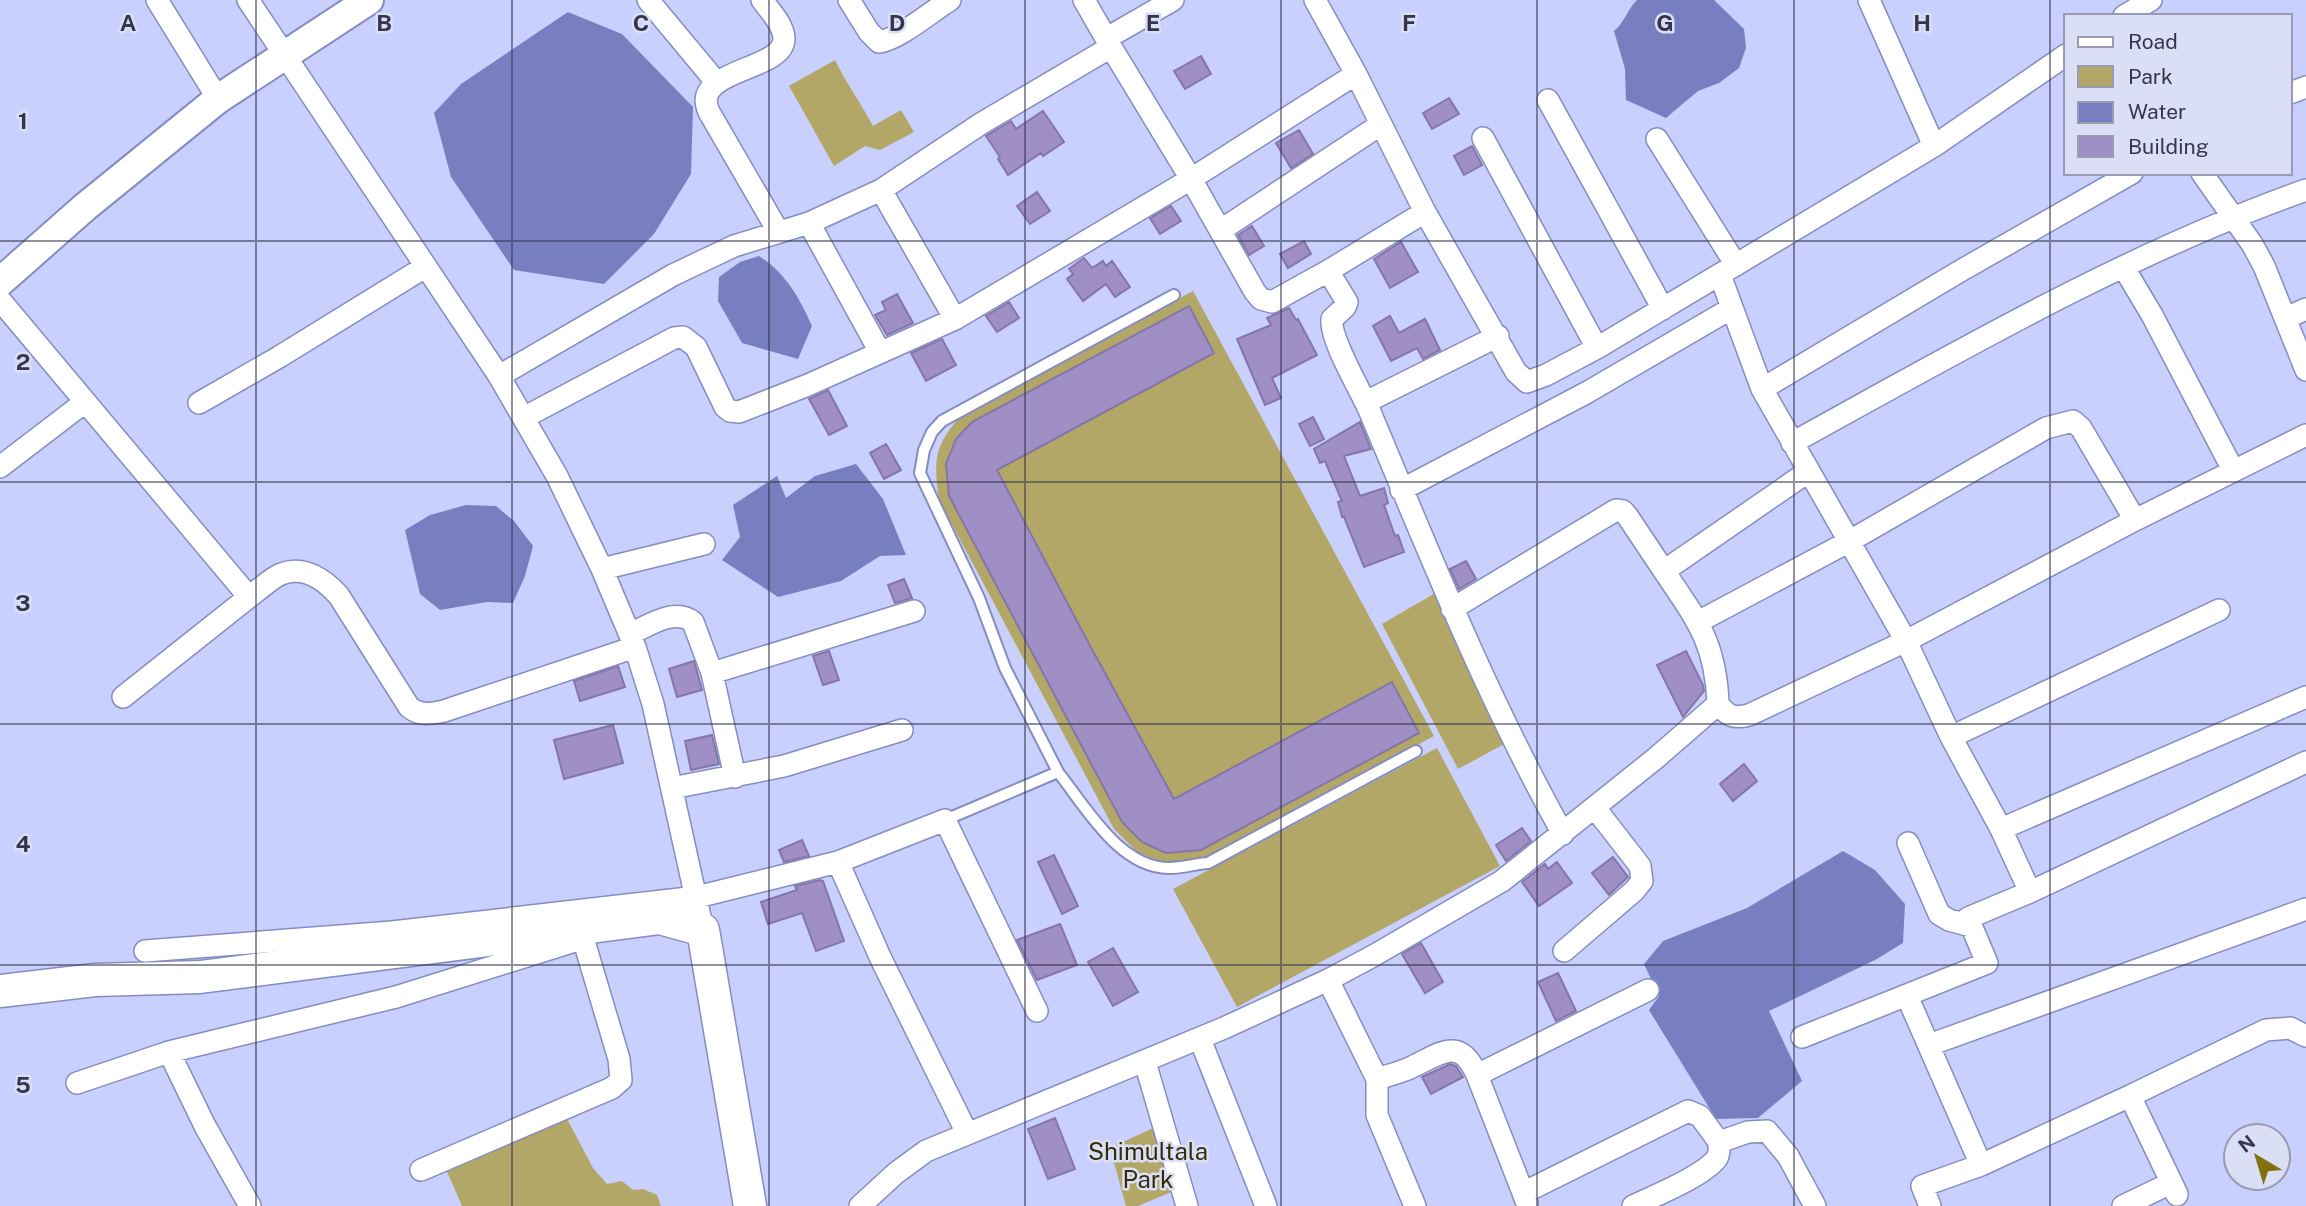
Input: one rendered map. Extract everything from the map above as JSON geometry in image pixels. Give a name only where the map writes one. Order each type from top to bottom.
[{"type":"main road","points":[[0,991],[96,980],[200,977],[660,918],[703,930],[750,1206]]},
{"type":"street","points":[[157,0],[218,99]]},
{"type":"street","points":[[248,0],[499,376],[557,476],[602,569],[632,640],[653,705],[703,930]]},
{"type":"street","points":[[0,282],[85,207],[218,99],[369,0]]},
{"type":"street","points":[[648,0],[717,83]]},
{"type":"street","points":[[762,0],[778,23],[784,42],[774,55],[717,83],[708,92],[706,104],[778,230]]},
{"type":"street","points":[[849,0],[869,32],[879,42],[896,36],[950,0]]},
{"type":"street","points":[[1084,0],[1261,299],[1272,302],[1283,297],[1424,212]]},
{"type":"street","points":[[499,376],[673,275],[734,246],[778,230],[808,223],[881,190],[1173,0]]},
{"type":"street","points":[[1315,0],[1356,74],[1424,212],[1498,336],[1516,372],[1527,382],[1597,348],[1934,146],[2064,56]]},
{"type":"street","points":[[1869,0],[1934,146]]},
{"type":"street","points":[[2130,14],[2151,0]]},
{"type":"street","points":[[525,417],[674,338],[683,337],[696,347],[720,401],[730,411],[739,412],[808,385],[955,319],[1191,179],[1356,74]]},
{"type":"street","points":[[1549,100],[1597,193],[1663,309]]},
{"type":"street","points":[[1221,230],[1380,125]]},
{"type":"street","points":[[1483,138],[1597,348]]},
{"type":"street","points":[[1657,139],[1728,270],[1732,308],[1762,389],[1906,641],[1951,737],[2001,829],[2030,892]]},
{"type":"street","points":[[1762,389],[2128,175]]},
{"type":"street","points":[[2203,175],[2252,244],[2264,266],[2306,370]]},
{"type":"street","points":[[881,190],[955,319]]},
{"type":"street","points":[[1792,443],[2037,309],[2232,217],[2306,190]]},
{"type":"street","points":[[808,223],[880,352]]},
{"type":"street","points":[[199,403],[425,267]]},
{"type":"street","points":[[2124,268],[2152,315],[2233,470]]},
{"type":"street","points":[[1328,271],[1347,302],[1332,319],[1331,326],[1366,402],[1452,609],[1528,771],[1563,834]]},
{"type":"street","points":[[0,300],[249,597]]},
{"type":"street","points":[[1401,490],[1586,393],[1732,308]]},
{"type":"street","points":[[2286,318],[2306,309]]},
{"type":"street","points":[[1366,402],[1498,336]]},
{"type":"street","points":[[0,467],[85,402]]},
{"type":"street","points":[[1698,622],[1848,542],[2046,428],[2073,421],[2089,440],[2135,520]]},
{"type":"street","points":[[1452,609],[1616,510],[1623,511],[1698,622],[1714,662],[1718,704],[1734,718],[1749,715],[1906,641],[2135,520],[2306,435]]},
{"type":"street","points":[[1664,572],[1809,471]]},
{"type":"street","points":[[602,569],[704,544]]},
{"type":"street","points":[[123,697],[249,597],[281,574],[295,571],[317,576],[330,585],[416,713],[444,711],[632,640],[671,616],[680,615],[693,622],[712,673],[735,777]]},
{"type":"street","points":[[1951,737],[2219,610]]},
{"type":"street","points":[[712,673],[914,611]]},
{"type":"street","points":[[2001,829],[2306,697]]},
{"type":"street","points":[[860,1206],[911,1160],[926,1151],[1200,1039],[1328,980],[1502,881],[1595,808],[1718,704]]},
{"type":"street","points":[[672,788],[784,766],[902,730]]},
{"type":"street","points":[[1802,1037],[1987,963],[1968,918],[2030,892],[2306,762]]},
{"type":"street","points":[[1564,951],[1642,881],[1640,866],[1595,808]]},
{"type":"street","points":[[145,951],[392,932],[696,897],[838,862],[946,820],[1037,1011]]},
{"type":"street","points":[[1908,843],[1939,914],[1949,920],[1971,926]]},
{"type":"street","points":[[838,862],[896,990],[967,1133]]},
{"type":"street","points":[[1929,1045],[2306,909]]},
{"type":"street","points":[[77,1083],[169,1052],[396,996],[643,920]]},
{"type":"street","points":[[421,1170],[612,1088],[621,1080],[618,1059],[583,938]]},
{"type":"street","points":[[1328,980],[1377,1079],[1377,1115],[1415,1206]]},
{"type":"street","points":[[1477,1075],[1648,990]]},
{"type":"street","points":[[1907,996],[1981,1166]]},
{"type":"street","points":[[1930,1206],[1922,1186],[1981,1166],[2266,1030],[2290,1027],[2306,1036]]},
{"type":"street","points":[[1200,1039],[1266,1206]]},
{"type":"street","points":[[1377,1079],[1411,1068],[1445,1050],[1454,1050],[1462,1056],[1473,1066],[1526,1199],[1688,1111],[1700,1116],[1719,1142],[1719,1153],[1713,1163],[1690,1178],[1633,1206]]},
{"type":"street","points":[[169,1052],[205,1126],[250,1206]]},
{"type":"street","points":[[1145,1062],[1187,1206]]},
{"type":"street","points":[[2130,1096],[2180,1200]]},
{"type":"street","points":[[1719,1142],[1748,1132],[1767,1132],[1788,1156],[1815,1206]]},
{"type":"street","points":[[2123,1206],[2171,1183],[2180,1200]]},
{"type":"lane","points":[[1174,295],[942,421],[932,432],[924,450],[920,473],[979,598],[1005,668],[1058,772],[1114,842],[1130,856],[1149,865],[1169,868],[1208,863],[1416,751]]},
{"type":"lane","points":[[946,820],[1058,772]]},
{"type":"green space","points":[[835,60],[873,126],[901,110],[914,132],[880,150],[865,146],[834,166],[789,86]]},
{"type":"green space","points":[[1193,291],[1434,736],[1208,859],[1168,864],[1138,853],[1114,829],[939,500],[936,465],[940,446],[960,417]]},
{"type":"green space","points":[[1437,592],[1508,742],[1458,769],[1382,624]]},
{"type":"green space","points":[[1437,748],[1500,866],[1237,1007],[1173,889]]},
{"type":"green space","points":[[565,1115],[593,1168],[607,1184],[622,1181],[633,1190],[643,1189],[657,1195],[661,1206],[462,1206],[445,1167]]},
{"type":"green space","name":"Shimultala Park","points":[[1166,1122],[1188,1185],[1138,1206],[1126,1206],[1110,1148]]},
{"type":"water","points":[[1637,0],[1714,0],[1744,29],[1746,48],[1739,68],[1719,83],[1698,91],[1666,118],[1626,100],[1625,69],[1614,31]]},
{"type":"water","points":[[568,12],[622,34],[693,107],[691,174],[654,234],[604,284],[514,270],[451,177],[434,113],[461,84]]},
{"type":"water","points":[[759,256],[777,270],[791,287],[812,326],[798,359],[742,343],[718,301],[719,277],[740,262]]},
{"type":"water","points":[[856,464],[883,499],[906,555],[880,556],[841,581],[778,597],[722,560],[740,537],[733,505],[777,476],[786,498],[815,476]]},
{"type":"water","points":[[466,505],[496,506],[514,521],[533,546],[525,576],[513,603],[487,602],[440,610],[420,594],[405,530],[430,515]]},
{"type":"water","points":[[1843,851],[1875,870],[1905,904],[1903,943],[1875,960],[1769,1011],[1802,1081],[1758,1118],[1716,1119],[1649,1010],[1659,996],[1644,964],[1663,941],[1747,908]]},
{"type":"building","points":[[1201,56],[1211,74],[1185,89],[1174,71]]},
{"type":"building","points":[[1449,98],[1459,114],[1432,129],[1423,113]]},
{"type":"building","points":[[1043,111],[1064,142],[1043,156],[1041,153],[1008,175],[986,136],[1011,121],[1016,129]]},
{"type":"building","points":[[1299,130],[1313,154],[1291,168],[1276,143]]},
{"type":"building","points":[[1472,146],[1482,165],[1464,175],[1454,156]]},
{"type":"building","points":[[1037,192],[1050,211],[1030,224],[1017,206]]},
{"type":"building","points":[[1171,206],[1181,221],[1160,234],[1150,218]]},
{"type":"building","points":[[1252,226],[1264,246],[1249,255],[1238,235]]},
{"type":"building","points":[[1304,241],[1311,254],[1288,268],[1280,254]]},
{"type":"building","points":[[1401,242],[1418,272],[1390,288],[1374,259]]},
{"type":"building","points":[[1084,258],[1092,268],[1103,261],[1106,266],[1112,261],[1130,287],[1115,297],[1106,284],[1083,301],[1067,279],[1073,274],[1069,269]]},
{"type":"building","points":[[897,294],[913,323],[887,335],[875,315],[886,310],[882,302]]},
{"type":"building","points":[[1009,302],[1019,318],[997,332],[986,316]]},
{"type":"building","points":[[1189,306],[1214,353],[997,470],[1088,642],[1174,799],[1392,682],[1419,733],[1201,850],[1166,853],[1142,842],[1122,822],[949,496],[946,464],[956,439],[972,422]]},
{"type":"building","points":[[1289,308],[1296,320],[1298,319],[1317,355],[1272,378],[1281,398],[1265,405],[1237,339],[1271,325],[1267,318]]},
{"type":"building","points":[[1390,316],[1399,333],[1425,319],[1440,350],[1423,359],[1417,348],[1391,361],[1373,326]]},
{"type":"building","points":[[942,339],[956,365],[926,381],[911,353]]},
{"type":"building","points":[[828,390],[847,426],[829,435],[809,399]]},
{"type":"building","points":[[1313,417],[1324,439],[1310,446],[1299,424]]},
{"type":"building","points":[[1360,422],[1371,449],[1344,456],[1360,496],[1384,488],[1388,503],[1384,505],[1404,552],[1364,567],[1342,517],[1338,502],[1342,501],[1325,461],[1320,463],[1314,449]]},
{"type":"building","points":[[886,444],[901,470],[884,479],[870,453]]},
{"type":"building","points":[[1466,561],[1476,579],[1459,589],[1450,569]]},
{"type":"building","points":[[904,579],[912,598],[895,603],[888,585]]},
{"type":"building","points":[[829,651],[839,680],[823,685],[813,656]]},
{"type":"building","points":[[1686,651],[1704,691],[1683,717],[1657,665]]},
{"type":"building","points":[[694,661],[702,690],[677,697],[669,669]]},
{"type":"building","points":[[618,666],[625,687],[580,701],[574,681]]},
{"type":"building","points":[[613,725],[623,763],[564,779],[554,740]]},
{"type":"building","points":[[712,735],[719,764],[691,770],[685,741]]},
{"type":"building","points":[[1744,764],[1757,781],[1733,801],[1720,784]]},
{"type":"building","points":[[1522,828],[1531,841],[1506,861],[1496,845]]},
{"type":"building","points":[[802,840],[809,856],[784,862],[779,850]]},
{"type":"building","points":[[1054,855],[1078,906],[1062,914],[1038,862]]},
{"type":"building","points":[[1613,857],[1628,877],[1609,895],[1592,873]]},
{"type":"building","points":[[1557,862],[1572,883],[1539,906],[1522,882],[1545,864],[1548,869]]},
{"type":"building","points":[[823,881],[844,941],[816,951],[802,913],[768,924],[761,902],[797,890],[795,886]]},
{"type":"building","points":[[1060,924],[1077,965],[1037,980],[1017,940]]},
{"type":"building","points":[[1421,943],[1443,982],[1425,993],[1402,954]]},
{"type":"building","points":[[1113,948],[1138,992],[1113,1006],[1088,962]]},
{"type":"building","points":[[1558,973],[1576,1011],[1556,1021],[1538,982]]},
{"type":"building","points":[[1450,1064],[1456,1066],[1463,1077],[1431,1094],[1422,1077]]},
{"type":"building","points":[[1055,1118],[1075,1169],[1048,1179],[1028,1129]]}]
